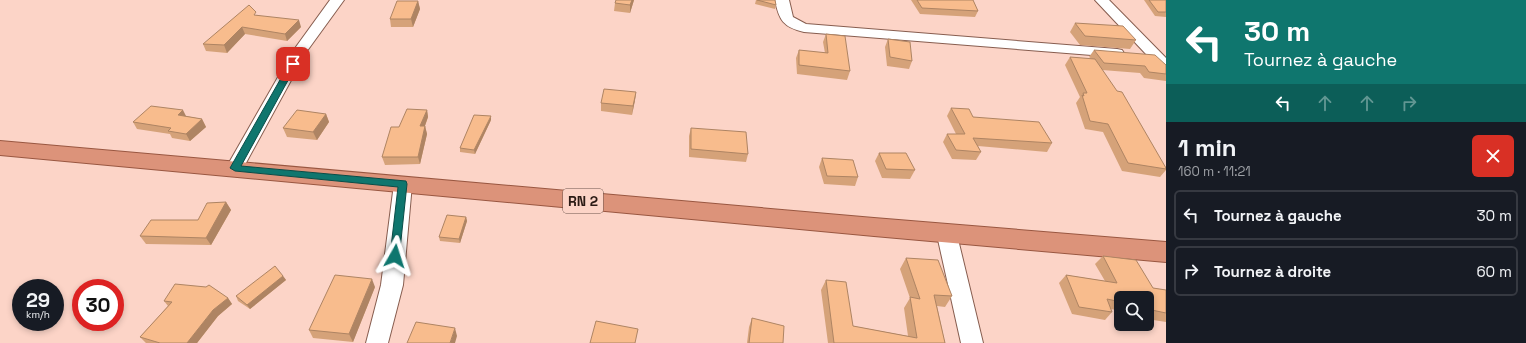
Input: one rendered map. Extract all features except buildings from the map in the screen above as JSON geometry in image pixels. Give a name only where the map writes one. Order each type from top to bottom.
[{"type":"highway","name":"RN 2","points":[[0,148],[235,168],[947,235],[1166,252]]},
{"type":"street","points":[[235,168],[300,51],[337,0]]},
{"type":"street","points":[[782,0],[786,19],[792,24],[804,28],[1156,56]]},
{"type":"street","points":[[1102,0],[1166,67]]},
{"type":"street","points":[[377,343],[392,285],[402,184]]},
{"type":"street","points":[[947,235],[972,343]]},
{"type":"route","points":[[293,64],[235,168],[402,184],[395,256]]}]
